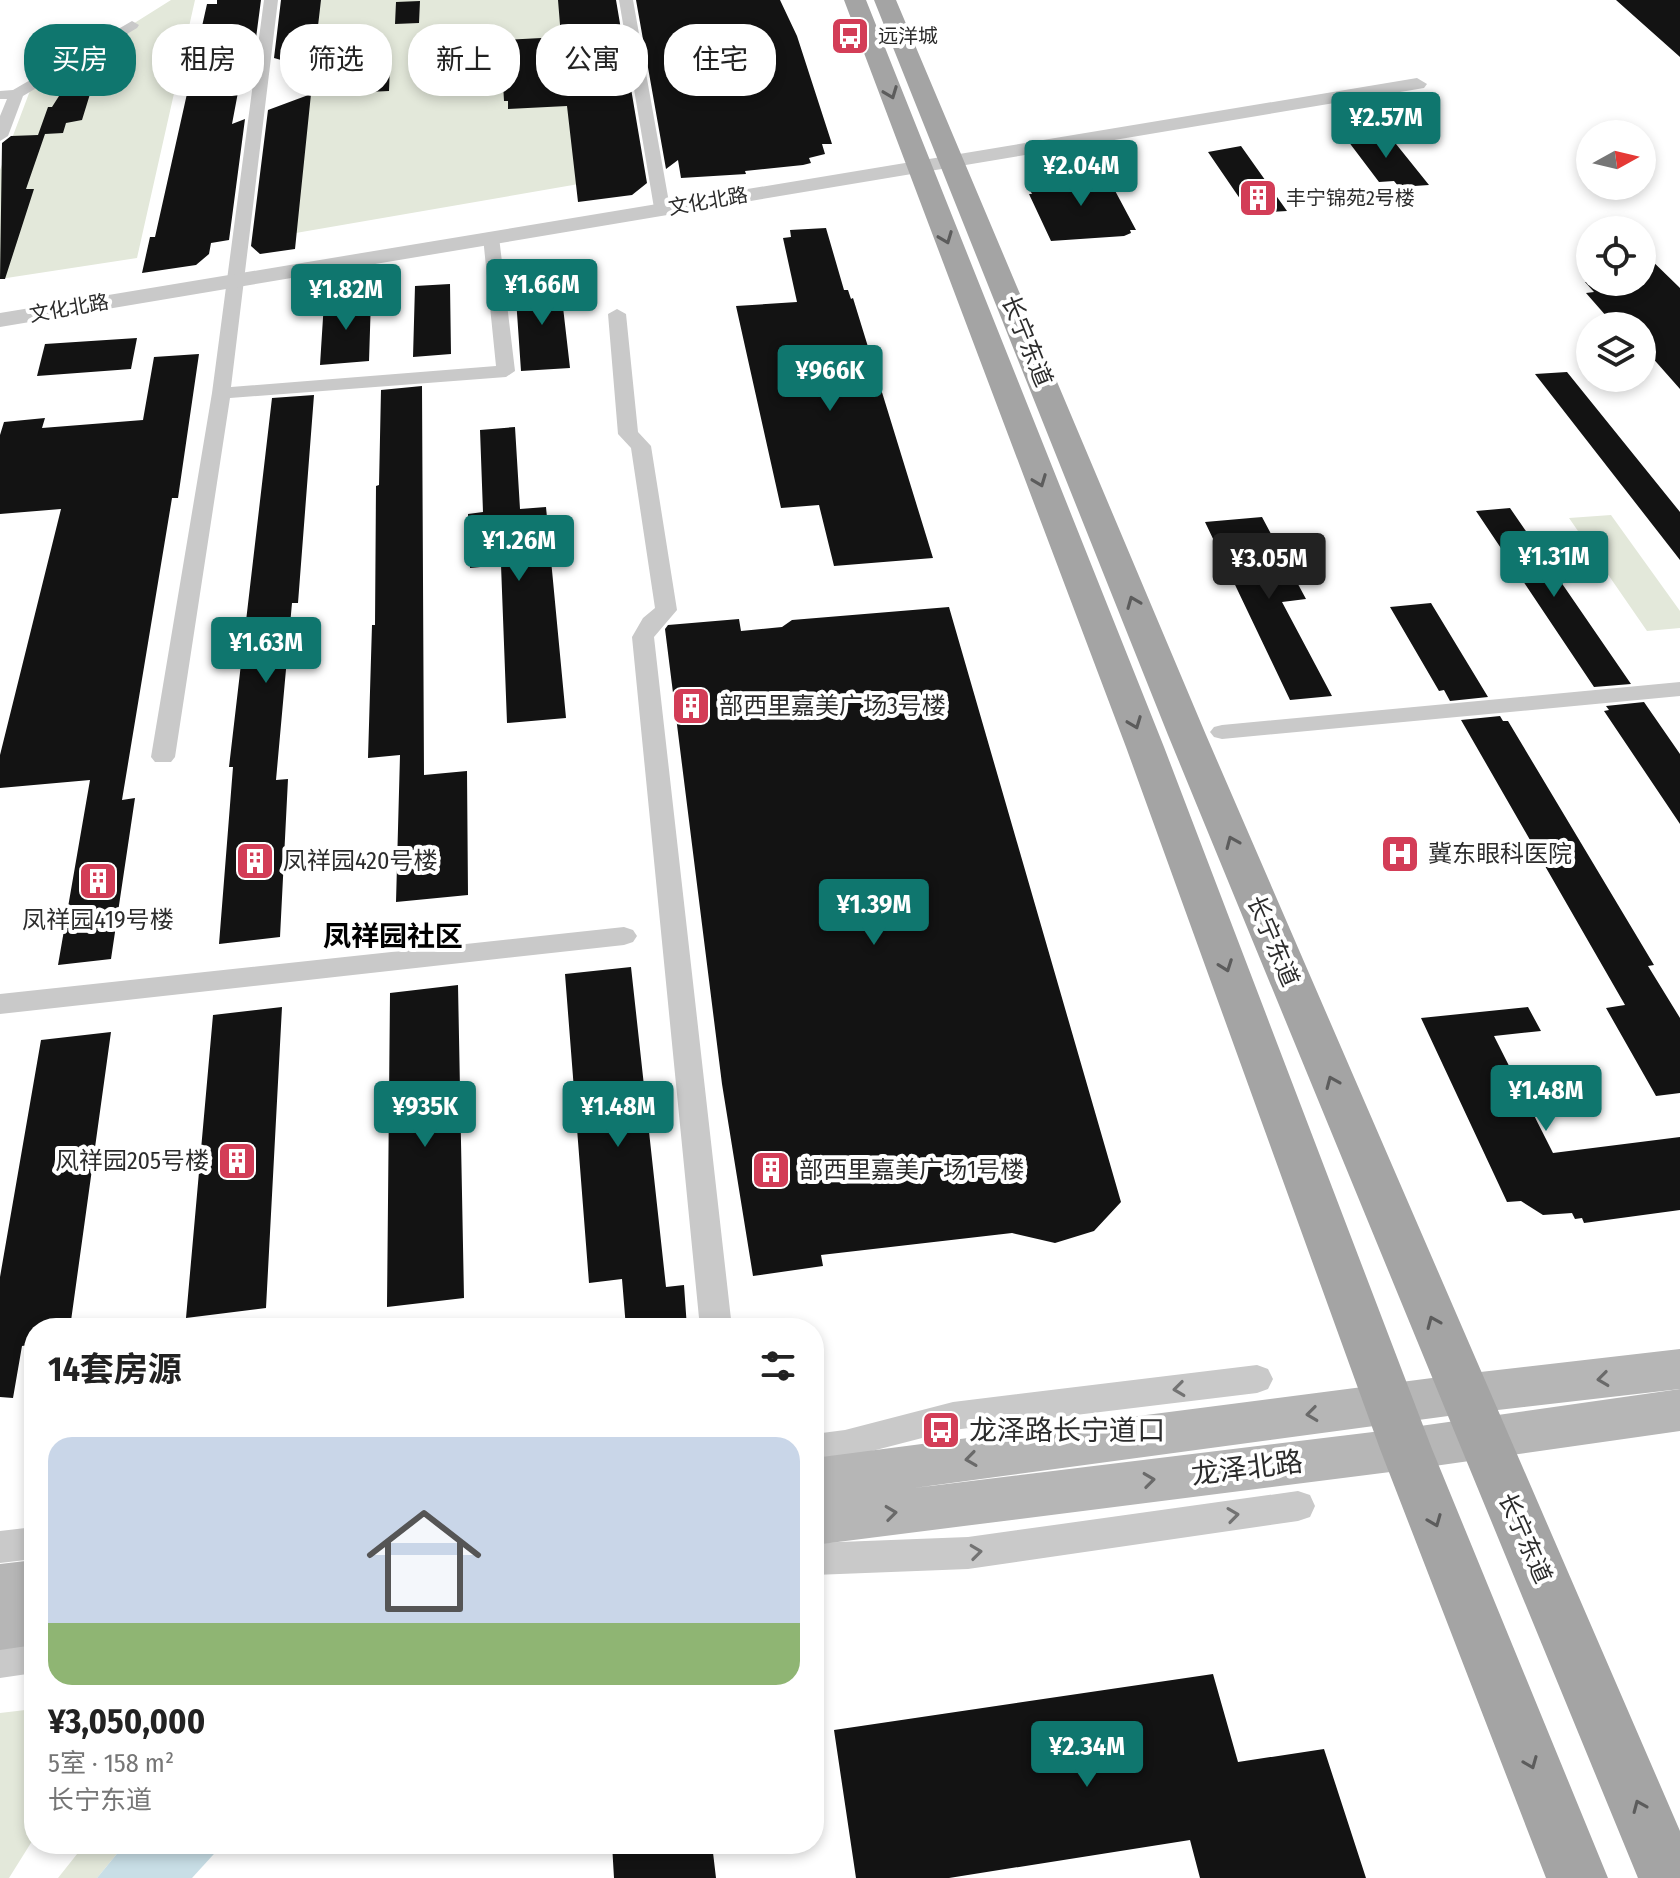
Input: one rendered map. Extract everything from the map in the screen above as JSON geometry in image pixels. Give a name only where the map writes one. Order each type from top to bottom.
[{"type":"main road","points":[[838,0],[859,10]]},
{"type":"main road","name":"长宁东道","points":[[893,6],[936,162],[1145,747],[1398,1427],[1577,1878]]},
{"type":"main road","name":"长宁东道","points":[[859,10],[936,162],[1187,735],[1669,1878]]},
{"type":"main road","name":"龙泽北路","points":[[824,1521],[1472,1416],[1680,1369]]},
{"type":"main road","name":"龙泽北路","points":[[1472,1416],[1680,1410]]},
{"type":"main road","name":"龙泽北路","points":[[824,1479],[1398,1427]]},
{"type":"main road","points":[[0,1588],[24,1585]]},
{"type":"main road","points":[[0,1626],[24,1622]]},
{"type":"street","points":[[163,757],[221,393],[271,0]]},
{"type":"street","points":[[626,0],[662,208]]},
{"type":"street","name":"文化北路","points":[[0,320],[1417,84]]},
{"type":"street","points":[[0,136],[8,95]]},
{"type":"street","points":[[221,393],[506,371],[491,237]]},
{"type":"street","points":[[617,314],[628,434],[641,446],[666,610],[651,623],[643,637],[715,1318]]},
{"type":"street","points":[[1222,732],[1680,689]]},
{"type":"street","points":[[0,1004],[624,936]]},
{"type":"street","points":[[824,1447],[953,1416],[1257,1379]]},
{"type":"street","name":"龙泽北路","points":[[824,1559],[968,1553],[1298,1506]]},
{"type":"street","points":[[0,1547],[24,1544]]},
{"type":"street","points":[[0,1661],[24,1657]]},
{"type":"shaded area","points":[[171,0],[195,0],[190,24],[152,24],[152,96],[173,96],[137,258],[0,279],[0,170],[28,96],[136,96],[136,24],[133,24]]},
{"type":"shaded area","points":[[320,0],[600,0],[603,24],[536,24],[536,96],[614,96],[625,176],[290,234],[308,96],[392,96],[392,24],[317,24]]},
{"type":"shaded area","points":[[1611,515],[1680,611],[1680,628],[1647,631],[1569,518]]},
{"type":"shaded area","points":[[24,1710],[24,1854],[9,1878],[0,1878],[0,1713]]},
{"type":"shaded area","points":[[77,1854],[117,1854],[97,1878],[58,1878]]},
{"type":"water","points":[[117,1854],[214,1854],[192,1878],[97,1878]]},
{"type":"building","points":[[217,0],[261,0],[258,24],[203,24],[207,4],[217,4]]},
{"type":"building","points":[[281,0],[321,0],[318,24],[280,24],[280,60],[274,58]]},
{"type":"building","points":[[558,0],[616,0],[620,24],[560,24]]},
{"type":"building","points":[[636,0],[780,0],[797,36],[832,144],[822,144],[825,154],[809,158],[811,163],[745,171],[746,174],[681,178],[678,160],[666,169],[648,68],[648,24],[640,24]]},
{"type":"building","points":[[1616,0],[1680,0],[1680,57]]},
{"type":"building","points":[[420,1],[419,23],[395,24],[396,2]]},
{"type":"building","points":[[536,38],[536,96],[632,96],[647,183],[632,195],[578,202],[567,106],[508,109],[508,101],[504,101],[504,96],[520,96],[520,39]]},
{"type":"building","points":[[59,96],[89,96],[82,120],[66,123],[63,133],[45,134],[26,189],[34,189],[5,279],[0,279],[2,143],[11,136],[38,135],[48,107],[52,107]]},
{"type":"building","points":[[186,96],[237,96],[232,124],[245,119],[229,240],[211,243],[209,254],[196,265],[142,273],[150,237],[155,237]]},
{"type":"building","points":[[311,96],[295,249],[260,254],[251,246],[268,110]]},
{"type":"building","points":[[1388,134],[1429,185],[1399,187],[1394,181],[1379,182],[1345,137]]},
{"type":"building","points":[[1241,146],[1287,211],[1256,213],[1253,209],[1247,209],[1208,152]]},
{"type":"building","points":[[1104,170],[1136,230],[1130,230],[1131,233],[1124,236],[1051,241],[1029,194],[1032,194],[1030,190],[1048,188],[1040,181]]},
{"type":"building","points":[[826,228],[844,290],[848,290],[853,298],[933,558],[834,566],[819,505],[781,508],[736,306],[797,302],[783,238],[791,237],[790,230]]},
{"type":"building","points":[[1656,265],[1680,288],[1680,389],[1656,362],[1656,312],[1603,312],[1589,296],[1656,296]]},
{"type":"building","points":[[560,281],[570,368],[521,371],[515,284]]},
{"type":"building","points":[[450,284],[451,354],[413,357],[415,286]]},
{"type":"building","points":[[371,299],[369,361],[320,365],[324,302]]},
{"type":"building","points":[[137,338],[131,369],[37,376],[45,344]]},
{"type":"building","points":[[199,354],[178,498],[172,498],[122,800],[135,798],[111,959],[58,965],[90,780],[0,788],[0,755],[61,509],[0,514],[0,435],[4,422],[45,418],[42,428],[143,420],[154,357]]},
{"type":"building","points":[[1567,372],[1576,383],[1576,392],[1583,392],[1680,512],[1680,560],[1535,374]]},
{"type":"building","points":[[422,386],[424,775],[467,771],[468,895],[396,902],[400,755],[368,758],[372,625],[375,625],[376,486],[379,485],[381,390]]},
{"type":"building","points":[[314,395],[298,603],[292,603],[276,780],[288,779],[280,937],[219,944],[233,767],[229,767],[272,398]]},
{"type":"building","points":[[515,427],[520,509],[546,507],[566,718],[507,723],[501,565],[470,568],[468,514],[483,512],[480,430]]},
{"type":"building","points":[[1510,508],[1631,684],[1594,687],[1476,511]]},
{"type":"building","points":[[1262,517],[1306,599],[1282,602],[1332,696],[1290,700],[1205,522]]},
{"type":"building","points":[[1431,603],[1488,697],[1450,701],[1444,690],[1439,691],[1390,607]]},
{"type":"building","points":[[949,607],[1121,1202],[1094,1231],[1055,1243],[1012,1233],[821,1255],[823,1266],[753,1276],[722,1084],[665,629],[668,625],[739,619],[741,631],[782,627],[792,620]]},
{"type":"building","points":[[1644,702],[1680,754],[1680,824],[1604,711],[1609,710],[1606,706]]},
{"type":"building","points":[[1500,716],[1503,721],[1508,721],[1654,965],[1648,966],[1680,1018],[1680,1093],[1656,1096],[1606,1008],[1625,1005],[1461,720]]},
{"type":"building","points":[[631,967],[666,1287],[684,1285],[686,1318],[625,1318],[622,1279],[589,1283],[565,974]]},
{"type":"building","points":[[458,985],[464,1298],[387,1307],[390,993]]},
{"type":"building","name":"风祥园205号楼","points":[[282,1007],[266,1308],[186,1318],[213,1015]]},
{"type":"building","points":[[1528,1007],[1541,1031],[1494,1036],[1553,1153],[1680,1137],[1680,1210],[1584,1223],[1582,1218],[1575,1219],[1572,1213],[1543,1215],[1521,1201],[1507,1202],[1421,1018]]},
{"type":"building","points":[[111,1032],[71,1318],[24,1318],[24,1346],[13,1398],[0,1397],[0,1277],[41,1040]]},
{"type":"building","points":[[1213,1674],[1238,1762],[1324,1749],[1366,1878],[1200,1878],[1190,1840],[949,1878],[856,1878],[834,1730]]},
{"type":"building","points":[[613,1854],[713,1854],[716,1878],[614,1878]]},
{"type":"place","name":"远洋城","points":[[850,36]]},
{"type":"place","name":"丰宁锦苑2号楼","points":[[1258,198]]},
{"type":"place","name":"部西里嘉美广场3号楼","points":[[691,706]]},
{"type":"place","name":"冀东眼科医院","points":[[1400,854]]},
{"type":"place","name":"凤祥园420号楼","points":[[255,861]]},
{"type":"place","name":"凤祥园419号楼","points":[[98,881]]},
{"type":"place","name":"风祥园205号楼","points":[[237,1161]]},
{"type":"place","name":"部西里嘉美广场1号楼","points":[[771,1170]]},
{"type":"place","name":"龙泽路长宁道口","points":[[941,1430]]},
{"type":"district","name":"凤祥园社区","points":[[393,936]]}]
